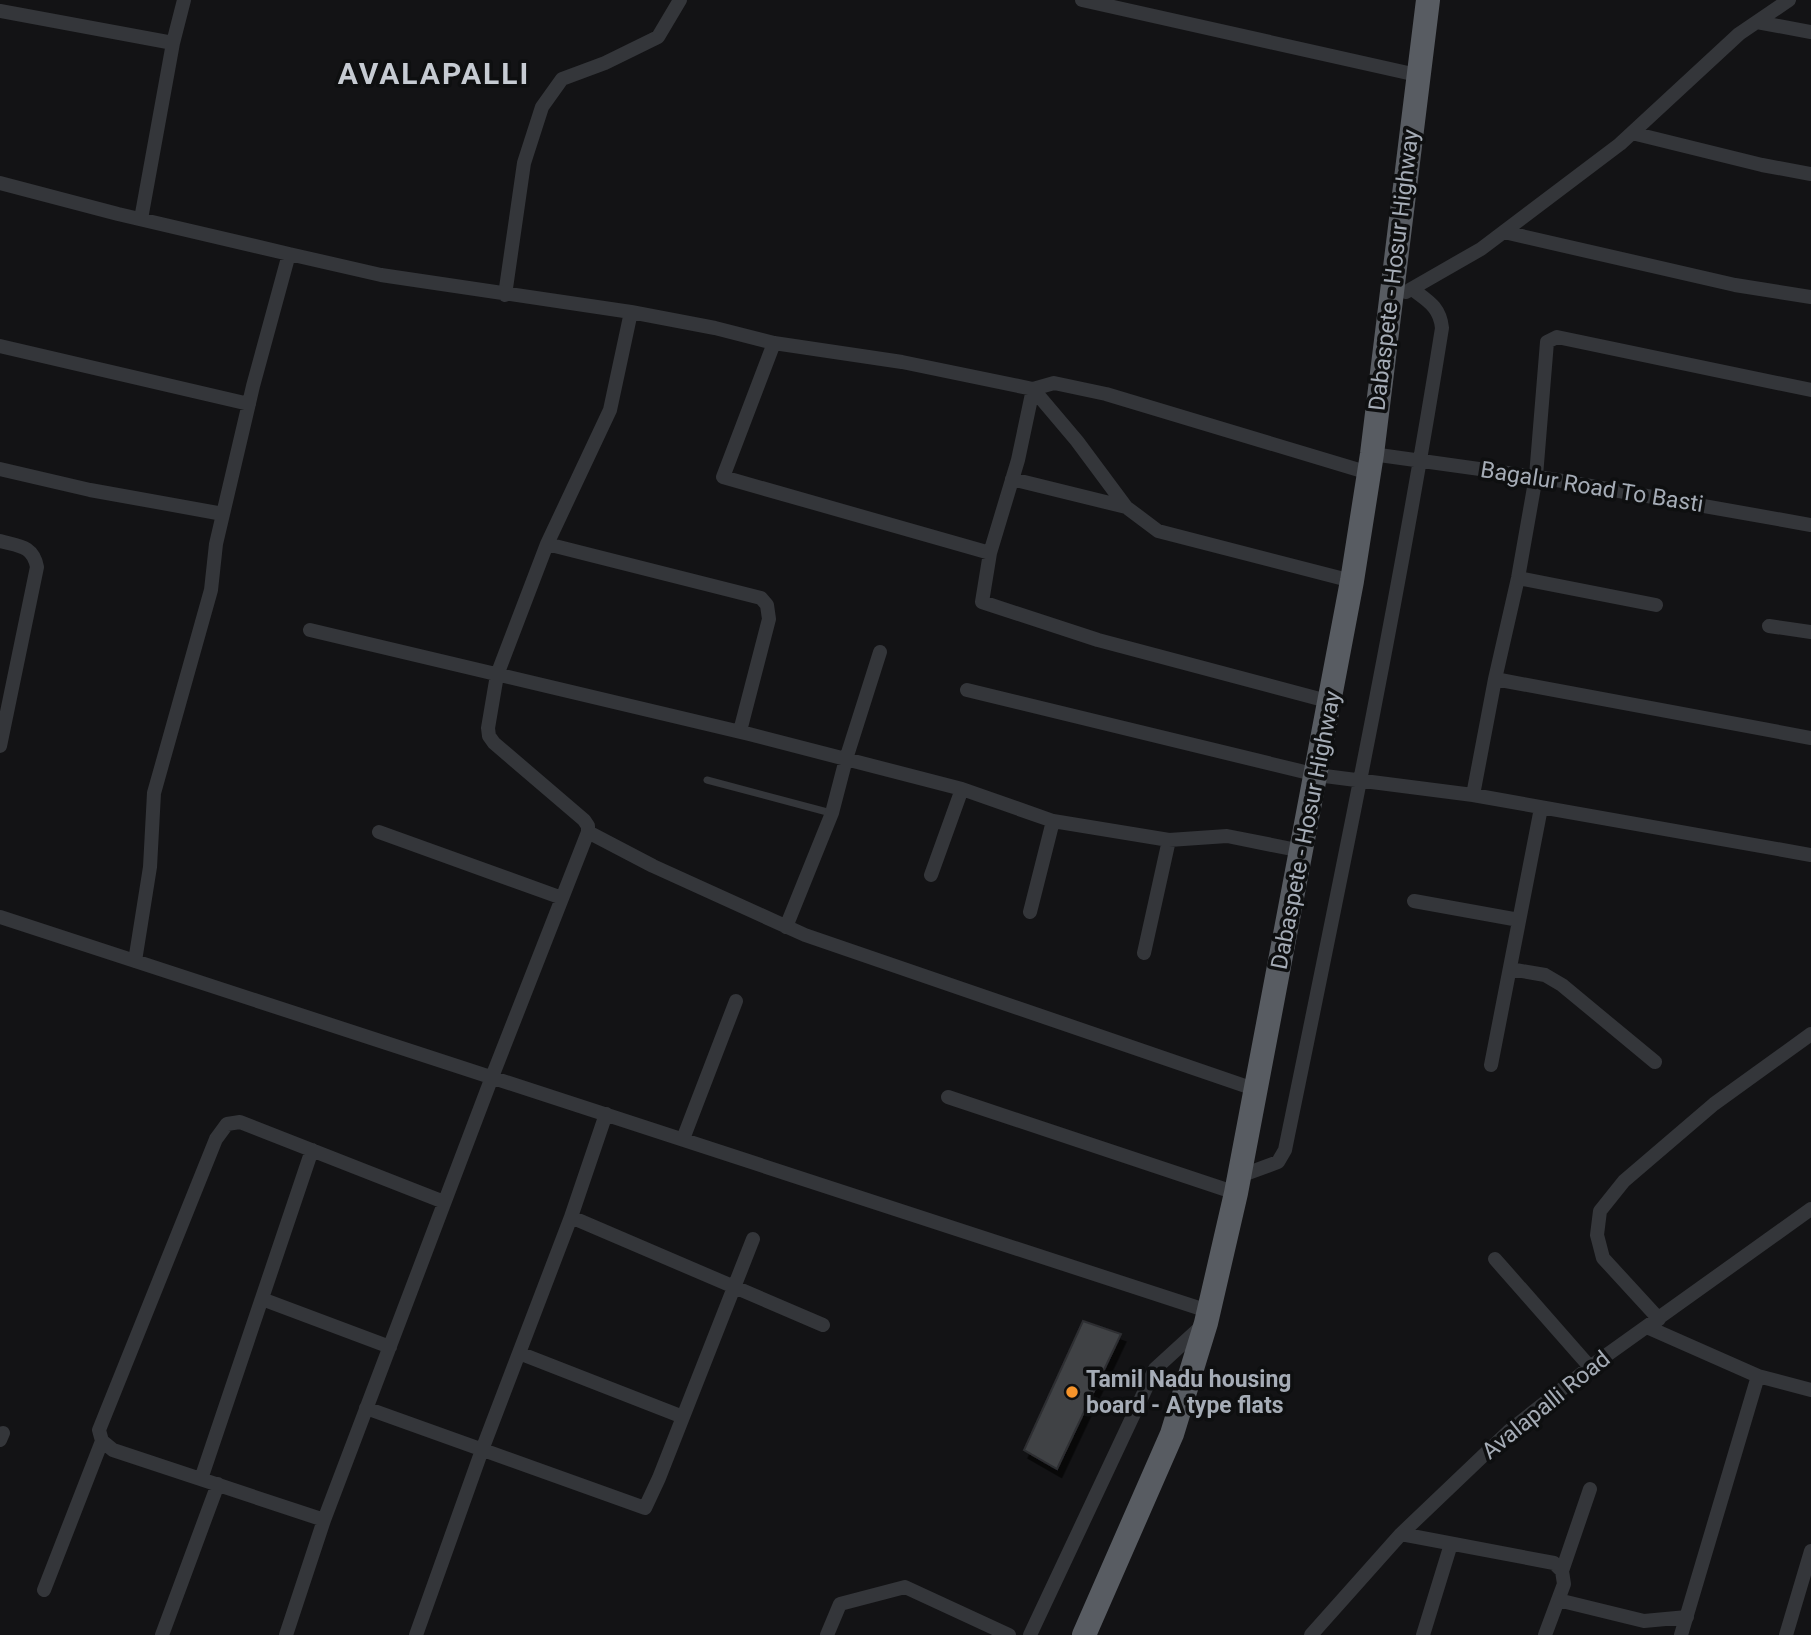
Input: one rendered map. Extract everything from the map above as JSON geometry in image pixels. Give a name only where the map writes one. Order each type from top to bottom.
[{"type":"highway","name":"Dabaspete - Hosur Highway","points":[[1084,1635],[1172,1434],[1207,1317],[1238,1184],[1352,581],[1370,463],[1428,0]]},
{"type":"street","points":[[141,219],[173,43],[184,0]]},
{"type":"street","points":[[505,295],[524,163],[542,107],[562,79],[605,63],[658,37],[680,0]]},
{"type":"street","points":[[1082,0],[1417,75]]},
{"type":"street","points":[[1390,301],[1481,249],[1504,232],[1632,133],[1739,34],[1788,0]]},
{"type":"street","points":[[0,11],[173,43]]},
{"type":"street","points":[[1757,22],[1811,32]]},
{"type":"street","points":[[1632,133],[1762,165],[1811,174]]},
{"type":"street","name":"Bagalur Road To Basti","points":[[0,183],[380,275],[631,312],[715,328],[774,343],[902,362],[1033,389],[1054,383],[1370,463],[1421,461],[1536,476],[1811,525]]},
{"type":"street","points":[[1504,232],[1735,285],[1811,297]]},
{"type":"street","points":[[135,961],[150,867],[154,793],[211,590],[216,544],[248,404],[289,254]]},
{"type":"street","points":[[948,1097],[1238,1184],[1278,1162],[1285,1150],[1361,780],[1421,461],[1442,328],[1437,307],[1412,289]]},
{"type":"street","points":[[286,1635],[324,1520],[366,1408],[588,832],[584,820],[495,743],[489,736],[488,728],[498,674],[547,544],[610,410],[631,312]]},
{"type":"street","points":[[1473,795],[1518,578],[1536,476],[1547,342],[1557,337],[1811,390]]},
{"type":"street","points":[[774,343],[723,477],[990,553]]},
{"type":"street","points":[[0,346],[248,404]]},
{"type":"street","points":[[1033,389],[1012,479],[990,553],[982,602],[1098,640],[1331,702]]},
{"type":"street","points":[[1033,389],[1077,441],[1126,507],[1158,531],[1352,581]]},
{"type":"street","points":[[0,469],[90,490],[223,514]]},
{"type":"street","points":[[1012,479],[1126,507]]},
{"type":"street","points":[[0,541],[29,550],[35,556],[37,567],[1,739]]},
{"type":"street","points":[[547,544],[761,598],[767,605],[769,618],[740,731]]},
{"type":"street","points":[[1518,578],[1656,606]]},
{"type":"street","points":[[1769,625],[1811,632]]},
{"type":"street","points":[[310,630],[740,731],[962,789],[1053,821],[1169,840],[1227,836],[1302,852]]},
{"type":"street","points":[[786,927],[832,813],[880,652]]},
{"type":"street","points":[[1495,679],[1811,738]]},
{"type":"street","points":[[967,690],[1317,775],[1473,795],[1811,855]]},
{"type":"street","points":[[931,875],[962,789]]},
{"type":"street","points":[[1491,1065],[1541,808]]},
{"type":"street","points":[[1030,912],[1053,821]]},
{"type":"street","points":[[379,832],[562,898]]},
{"type":"street","points":[[588,832],[653,866],[805,935],[1257,1090]]},
{"type":"street","points":[[1143,953],[1169,840]]},
{"type":"street","points":[[1414,901],[1520,920]]},
{"type":"street","points":[[0,917],[683,1139],[1207,1317],[1155,1368],[1030,1635]]},
{"type":"street","points":[[1510,969],[1545,975],[1562,985],[1655,1062]]},
{"type":"street","points":[[683,1139],[736,1001]]},
{"type":"street","points":[[1811,1034],[1714,1104],[1624,1181],[1600,1211],[1597,1235],[1603,1258],[1653,1323],[1758,1376],[1811,1390]]},
{"type":"street","points":[[416,1635],[482,1450],[572,1217],[606,1114]]},
{"type":"street","points":[[324,1520],[113,1450],[102,1441],[99,1430],[216,1139],[227,1124],[240,1122],[444,1202]]},
{"type":"street","points":[[201,1479],[312,1150]]},
{"type":"street","name":"Avalapalli Road","points":[[1311,1635],[1401,1534],[1509,1431],[1590,1367],[1811,1209]]},
{"type":"street","points":[[572,1217],[823,1325]]},
{"type":"street","points":[[366,1408],[645,1508],[752,1239]]},
{"type":"street","points":[[1495,1259],[1590,1367]]},
{"type":"street","points":[[262,1298],[390,1347]]},
{"type":"street","points":[[519,1353],[683,1417]]},
{"type":"street","points":[[1681,1635],[1758,1376]]},
{"type":"street","points":[[44,1590],[102,1441]]},
{"type":"street","points":[[162,1635],[218,1484]]},
{"type":"street","points":[[1545,1635],[1564,1584],[1562,1571],[1590,1489]]},
{"type":"street","points":[[1401,1534],[1554,1563],[1562,1571]]},
{"type":"street","points":[[1423,1635],[1451,1544]]},
{"type":"street","points":[[1786,1635],[1811,1551]]},
{"type":"street","points":[[827,1635],[841,1604],[905,1587],[1009,1635]]},
{"type":"street","points":[[1558,1600],[1644,1621],[1687,1617]]},
{"type":"lane","points":[[707,780],[832,813]]},
{"type":"building","name":"Tamil Nadu housing board - A type flats","points":[[1083,1321],[1121,1334],[1057,1469],[1024,1450]]},
{"type":"place","name":"Tamil Nadu housing board - A type flats","points":[[1072,1392]]},
{"type":"district","name":"AVALAPALLI","points":[[434,73]]}]
